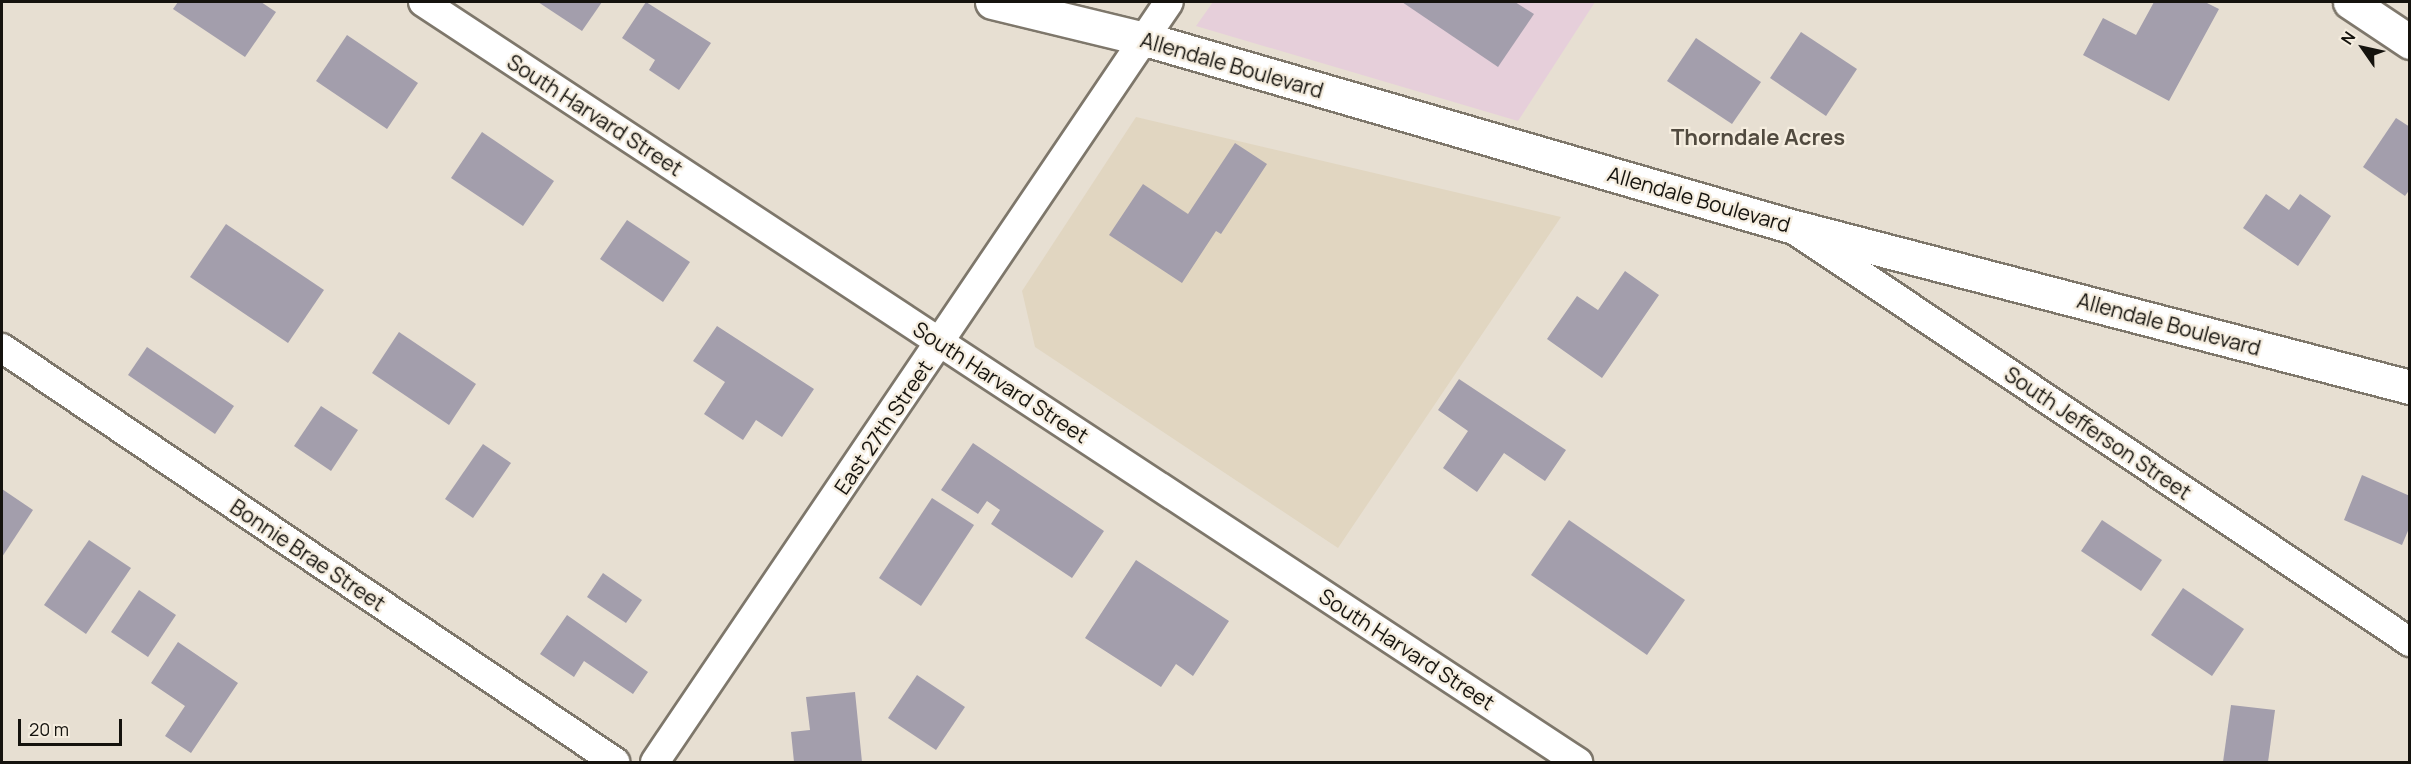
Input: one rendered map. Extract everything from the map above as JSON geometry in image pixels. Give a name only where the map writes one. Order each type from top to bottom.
[{"type":"street","name":"South Harvard Street","points":[[423,2],[1578,762]]},
{"type":"street","name":"Allendale Boulevard","points":[[992,2],[1145,39],[1787,225],[2409,387]]},
{"type":"street","name":"East 27th Street","points":[[655,762],[1169,2]]},
{"type":"street","points":[[2350,2],[2409,42]]},
{"type":"street","name":"South Jefferson Street","points":[[1787,225],[2409,642]]},
{"type":"street","name":"Bonnie Brae Street","points":[[2,348],[615,762]]},
{"type":"shaded area","points":[[1213,2],[1595,2],[1518,121],[1196,26]]},
{"type":"shaded area","points":[[1136,117],[1561,217],[1338,548],[1035,347],[1022,291]]},
{"type":"building","points":[[178,2],[261,2],[276,12],[245,57],[173,9]]},
{"type":"building","points":[[538,2],[602,2],[582,31]]},
{"type":"building","points":[[646,2],[711,43],[679,90],[649,70],[655,60],[622,38]]},
{"type":"building","points":[[1402,2],[1515,2],[1534,14],[1498,67]]},
{"type":"building","points":[[2154,2],[2205,2],[2219,9],[2169,101],[2083,55],[2103,18],[2136,35]]},
{"type":"building","points":[[1801,32],[1857,69],[1826,116],[1770,78]]},
{"type":"building","points":[[347,35],[418,83],[387,129],[316,81]]},
{"type":"building","points":[[1696,38],[1761,82],[1732,124],[1667,81]]},
{"type":"building","points":[[2396,118],[2410,127],[2410,189],[2405,196],[2363,167]]},
{"type":"building","points":[[482,132],[554,181],[523,226],[451,178]]},
{"type":"building","points":[[1235,143],[1267,164],[1221,234],[1216,231],[1182,283],[1109,235],[1143,184],[1188,214]]},
{"type":"building","points":[[2266,194],[2289,210],[2300,194],[2331,216],[2298,266],[2243,228]]},
{"type":"building","points":[[627,220],[690,262],[663,302],[600,259]]},
{"type":"building","points":[[226,224],[324,290],[288,343],[190,277]]},
{"type":"building","points":[[1625,271],[1659,295],[1602,378],[1547,339],[1577,296],[1598,310]]},
{"type":"building","points":[[717,326],[814,389],[782,437],[756,420],[743,440],[704,414],[725,382],[693,361]]},
{"type":"building","points":[[399,332],[476,384],[449,425],[372,373]]},
{"type":"building","points":[[147,347],[234,406],[215,434],[128,375]]},
{"type":"building","points":[[1459,379],[1566,450],[1545,481],[1504,453],[1477,492],[1443,468],[1468,431],[1438,410]]},
{"type":"building","points":[[321,406],[358,430],[331,471],[294,446]]},
{"type":"building","points":[[973,443],[1104,531],[1072,578],[991,524],[1000,510],[987,501],[978,514],[941,490]]},
{"type":"building","points":[[483,444],[511,463],[473,518],[445,499]]},
{"type":"building","points":[[2362,475],[2410,496],[2410,526],[2402,545],[2344,520]]},
{"type":"building","points":[[2,489],[33,510],[2,557]]},
{"type":"building","points":[[932,498],[974,525],[921,606],[879,578]]},
{"type":"building","points":[[1569,520],[1685,600],[1647,655],[1531,575]]},
{"type":"building","points":[[2102,520],[2162,560],[2141,591],[2081,551]]},
{"type":"building","points":[[89,540],[131,568],[86,634],[44,605]]},
{"type":"building","points":[[1136,560],[1229,621],[1193,676],[1176,664],[1161,687],[1085,638]]},
{"type":"building","points":[[603,573],[642,600],[626,623],[587,597]]},
{"type":"building","points":[[2183,588],[2244,629],[2212,676],[2151,635]]},
{"type":"building","points":[[139,590],[176,615],[148,657],[111,632]]},
{"type":"building","points":[[567,615],[648,672],[633,694],[584,661],[574,677],[540,654]]},
{"type":"building","points":[[178,642],[238,683],[191,753],[165,736],[185,706],[151,683]]},
{"type":"building","points":[[917,675],[965,707],[936,750],[888,718]]},
{"type":"building","points":[[855,692],[862,762],[794,762],[791,732],[810,730],[806,697]]},
{"type":"building","points":[[2231,705],[2275,710],[2268,762],[2223,762]]},
{"type":"district","name":"Thorndale Acres","points":[[1758,138]]}]
